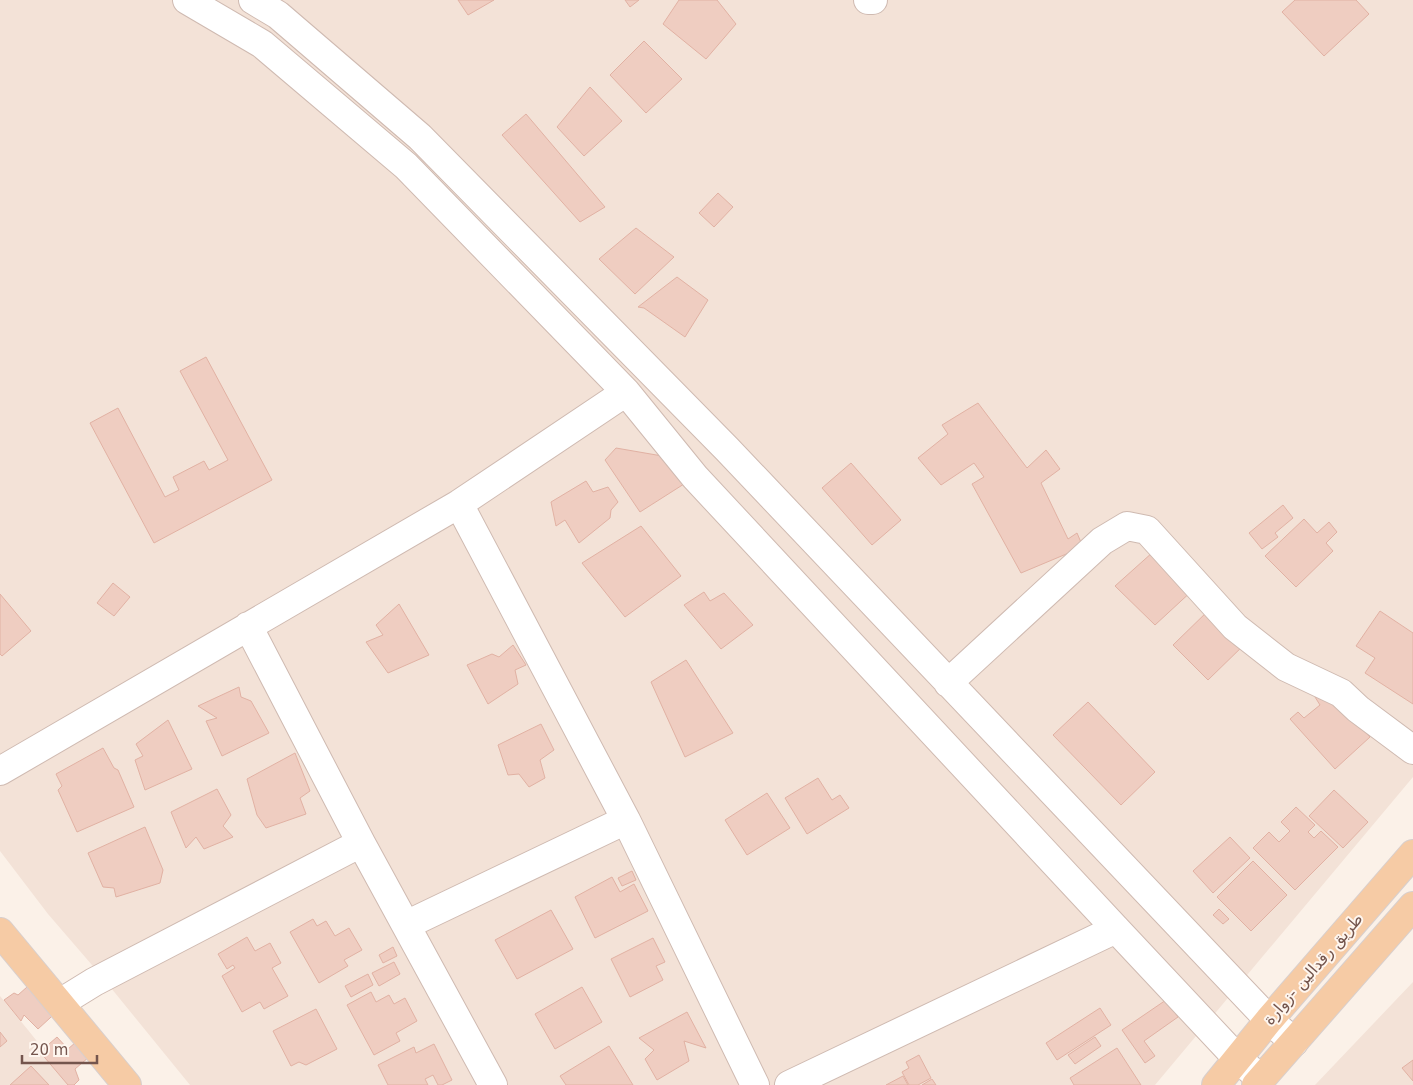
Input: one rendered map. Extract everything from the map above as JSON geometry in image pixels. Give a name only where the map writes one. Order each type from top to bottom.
[{"type":"main road","name":"طريق رقدالين -زوارة","points":[[1216,1085],[1269,1020],[1413,854]]},
{"type":"main road","name":"طريق رقدالين -زوارة","points":[[1258,1082],[1413,906]]},
{"type":"main road","points":[[3,943],[60,1003],[120,1082]]},
{"type":"street","points":[[187,0],[262,44],[406,166],[626,392],[695,477],[1258,1082]]},
{"type":"street","points":[[253,0],[278,15],[420,137],[727,448],[1269,1020],[1294,1042]]},
{"type":"street","points":[[868,0],[873,0]]},
{"type":"street","points":[[0,771],[459,504],[626,392]]},
{"type":"street","points":[[459,504],[626,820],[755,1085]]},
{"type":"street","points":[[948,683],[1102,541],[1127,526],[1147,530],[1235,627],[1286,667],[1340,693],[1358,709],[1413,750]]},
{"type":"street","points":[[248,626],[361,843],[493,1085]]},
{"type":"street","points":[[406,925],[626,820]]},
{"type":"street","points":[[60,1003],[94,982],[361,843]]},
{"type":"street","points":[[789,1085],[1116,929]]},
{"type":"shaded area","points":[[0,0],[1413,0],[1413,777],[1155,1085],[190,1085],[48,914],[0,851]]},
{"type":"shaded area","points":[[1413,982],[1413,1085],[1315,1085]]},
{"type":"shaded area","points":[[0,996],[28,1030],[72,1085],[0,1085]]},
{"type":"building","points":[[458,0],[494,0],[468,15]]},
{"type":"building","points":[[625,0],[639,0],[630,7]]},
{"type":"building","points":[[679,0],[717,0],[736,24],[706,59],[663,24]]},
{"type":"building","points":[[1295,0],[1356,0],[1369,14],[1324,56],[1282,12]]},
{"type":"building","points":[[644,41],[682,79],[646,113],[610,75]]},
{"type":"building","points":[[590,87],[622,121],[584,156],[557,127]]},
{"type":"building","points":[[526,114],[605,207],[580,222],[502,135]]},
{"type":"building","points":[[718,193],[733,207],[714,227],[699,213]]},
{"type":"building","points":[[636,228],[674,257],[635,294],[599,259]]},
{"type":"building","points":[[677,277],[708,300],[685,337],[644,308],[638,307]]},
{"type":"building","points":[[206,357],[272,480],[154,543],[90,423],[118,408],[165,497],[179,490],[173,477],[204,461],[209,470],[228,460],[180,371]]},
{"type":"building","points":[[978,403],[1027,468],[1046,450],[1060,469],[1041,483],[1068,539],[1077,533],[1083,547],[1021,573],[972,484],[984,477],[974,463],[941,485],[918,458],[948,434],[942,425]]},
{"type":"building","points":[[616,448],[668,457],[695,477],[640,512],[605,460]]},
{"type":"building","points":[[851,463],[901,520],[872,545],[822,488]]},
{"type":"building","points":[[586,481],[593,492],[608,487],[618,502],[611,510],[610,518],[579,543],[565,520],[556,526],[551,502]]},
{"type":"building","points":[[1283,505],[1293,518],[1275,533],[1278,537],[1262,549],[1249,533]]},
{"type":"building","points":[[1304,519],[1317,533],[1329,522],[1337,532],[1326,543],[1333,551],[1296,587],[1265,556]]},
{"type":"building","points":[[641,526],[681,576],[625,617],[582,563]]},
{"type":"building","points":[[1153,552],[1194,589],[1155,625],[1115,586]]},
{"type":"building","points":[[113,583],[130,597],[114,616],[97,603]]},
{"type":"building","points":[[704,592],[710,601],[724,593],[753,625],[721,649],[684,605]]},
{"type":"building","points":[[0,594],[31,631],[2,656],[0,654]]},
{"type":"building","points":[[399,604],[429,655],[388,673],[366,642],[383,635],[376,625]]},
{"type":"building","points":[[1212,607],[1247,642],[1208,680],[1173,645]]},
{"type":"building","points":[[1380,611],[1413,633],[1413,704],[1365,673],[1375,658],[1356,646]]},
{"type":"building","points":[[513,645],[526,665],[515,670],[518,684],[488,704],[467,665],[492,654],[499,657]]},
{"type":"building","points":[[686,660],[733,733],[685,757],[651,682]]},
{"type":"building","points":[[239,687],[241,697],[251,701],[269,733],[222,756],[206,721],[217,718],[198,706]]},
{"type":"building","points":[[1323,691],[1370,737],[1335,769],[1290,719],[1298,712],[1304,718],[1320,705],[1315,697]]},
{"type":"building","points":[[1088,702],[1155,772],[1121,805],[1053,735]]},
{"type":"building","points":[[168,720],[192,769],[145,790],[135,760],[143,756],[136,744]]},
{"type":"building","points":[[541,724],[554,750],[540,760],[545,778],[529,787],[519,774],[508,775],[498,745]]},
{"type":"building","points":[[103,748],[114,768],[118,770],[134,807],[77,832],[58,790],[62,786],[56,774]]},
{"type":"building","points":[[295,753],[310,791],[300,798],[306,814],[266,828],[257,815],[247,779]]},
{"type":"building","points":[[818,778],[832,800],[840,795],[849,808],[807,834],[785,798]]},
{"type":"building","points":[[217,789],[231,815],[223,826],[233,837],[204,849],[196,837],[186,848],[171,812]]},
{"type":"building","points":[[1334,790],[1368,822],[1343,848],[1309,816]]},
{"type":"building","points":[[767,793],[790,828],[747,855],[725,820]]},
{"type":"building","points":[[1296,807],[1315,825],[1308,832],[1314,838],[1321,831],[1338,847],[1295,890],[1253,848],[1269,832],[1279,842],[1290,831],[1281,822]]},
{"type":"building","points":[[145,827],[163,870],[160,883],[116,897],[114,888],[103,887],[88,853]]},
{"type":"building","points":[[1230,837],[1250,858],[1213,893],[1193,871]]},
{"type":"building","points":[[1253,861],[1287,895],[1251,931],[1217,897]]},
{"type":"building","points":[[632,871],[636,880],[622,886],[618,878]]},
{"type":"building","points":[[612,877],[620,892],[634,884],[648,911],[595,938],[575,897]]},
{"type":"building","points":[[1219,909],[1229,919],[1223,924],[1213,915]]},
{"type":"building","points":[[551,910],[573,949],[517,979],[495,940]]},
{"type":"building","points":[[313,919],[317,926],[326,921],[335,936],[349,928],[362,950],[344,960],[348,966],[319,983],[290,932]]},
{"type":"building","points":[[247,937],[255,951],[270,943],[281,963],[272,968],[288,996],[264,1009],[260,1002],[242,1012],[222,976],[235,968],[233,965],[227,969],[218,954]]},
{"type":"building","points":[[653,938],[665,962],[656,966],[663,980],[630,997],[611,959]]},
{"type":"building","points":[[393,947],[397,956],[383,963],[379,955]]},
{"type":"building","points":[[394,962],[400,974],[379,986],[372,973]]},
{"type":"building","points":[[368,974],[373,985],[351,997],[345,986]]},
{"type":"building","points":[[36,979],[62,1007],[38,1029],[24,1015],[21,1021],[4,1000],[14,993],[18,995]]},
{"type":"building","points":[[582,987],[602,1022],[555,1049],[535,1014]]},
{"type":"building","points":[[371,992],[376,1002],[389,995],[394,1004],[405,998],[417,1021],[396,1033],[400,1041],[374,1055],[347,1005]]},
{"type":"building","points":[[1166,1000],[1178,1017],[1144,1041],[1155,1056],[1145,1063],[1122,1030]]},
{"type":"building","points":[[1100,1008],[1111,1025],[1057,1060],[1046,1043]]},
{"type":"building","points":[[316,1009],[337,1049],[306,1065],[299,1062],[291,1066],[273,1031]]},
{"type":"building","points":[[687,1012],[706,1048],[684,1041],[689,1061],[657,1080],[645,1059],[654,1050],[639,1038]]},
{"type":"building","points":[[0,1032],[7,1041],[0,1047]]},
{"type":"building","points":[[57,1037],[68,1049],[76,1042],[89,1057],[75,1069],[79,1080],[74,1085],[68,1085],[40,1052]]},
{"type":"building","points":[[1095,1037],[1101,1046],[1075,1064],[1068,1055]]},
{"type":"building","points":[[434,1044],[452,1080],[438,1085],[433,1075],[425,1079],[428,1085],[388,1085],[378,1065],[414,1047],[416,1053]]},
{"type":"building","points":[[609,1046],[633,1085],[566,1085],[560,1076]]},
{"type":"building","points":[[1117,1048],[1141,1085],[1074,1085],[1070,1078]]},
{"type":"building","points":[[919,1055],[931,1078],[918,1085],[909,1085],[902,1072],[909,1068],[906,1062]]},
{"type":"building","points":[[1413,1060],[1413,1081],[1402,1068]]},
{"type":"building","points":[[31,1066],[49,1085],[10,1085]]},
{"type":"building","points":[[903,1076],[908,1085],[886,1085]]},
{"type":"building","points":[[932,1079],[936,1085],[922,1085]]}]
